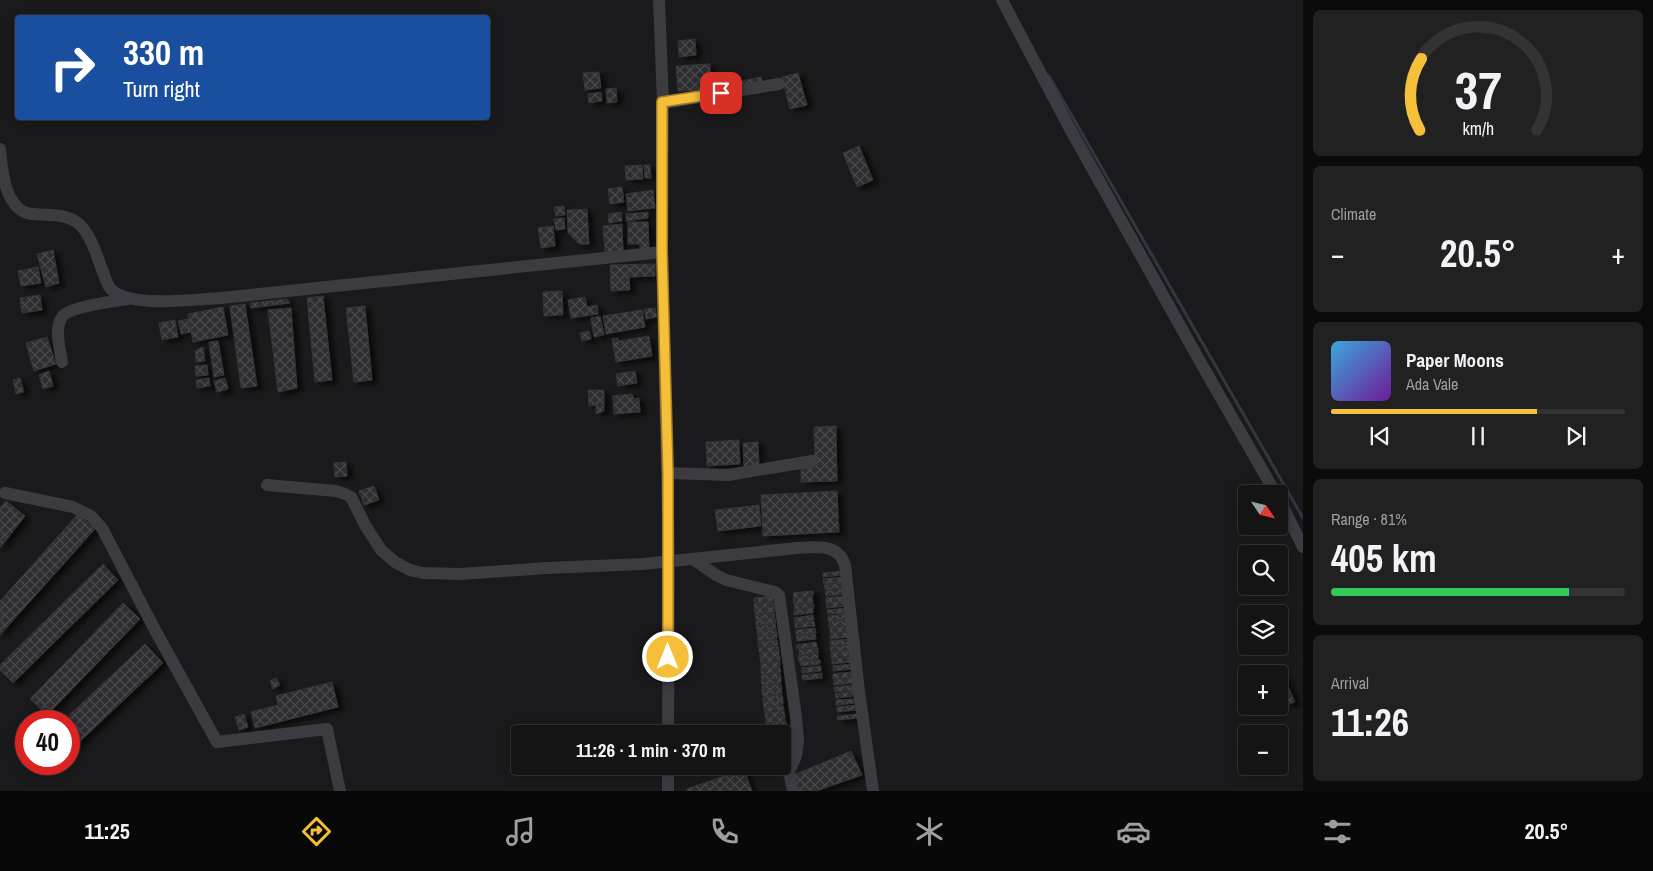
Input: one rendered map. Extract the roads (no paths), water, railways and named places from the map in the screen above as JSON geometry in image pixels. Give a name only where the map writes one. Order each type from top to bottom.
[{"type":"street","points":[[659,0],[662,102],[662,252],[668,473],[668,725]]},
{"type":"street","points":[[1002,0],[1074,136],[1271,485]]},
{"type":"street","points":[[662,102],[779,84]]},
{"type":"street","points":[[0,149],[8,190],[14,204],[26,212],[59,215],[70,218],[78,223],[90,241],[109,287],[117,294],[128,299]]},
{"type":"street","points":[[62,362],[58,340],[61,317],[65,313],[74,309],[128,299],[164,301],[221,298],[662,252]]},
{"type":"street","points":[[668,473],[728,475],[812,461]]},
{"type":"street","points":[[267,485],[336,491],[345,494],[351,498],[380,550],[395,562],[410,570],[423,573],[461,574],[669,562],[822,546],[831,548],[843,559],[847,580],[859,691],[874,791]]},
{"type":"street","points":[[5,493],[73,507],[90,516],[102,528],[155,630],[217,742],[326,729],[340,791]]},
{"type":"street","points":[[1288,517],[1303,547]]},
{"type":"street","points":[[692,559],[726,580],[775,592],[779,595],[798,742],[796,756],[789,772],[794,791]]},
{"type":"street","points":[[668,775],[668,791]]},
{"type":"waterway","points":[[1049,76],[1303,518]]}]
